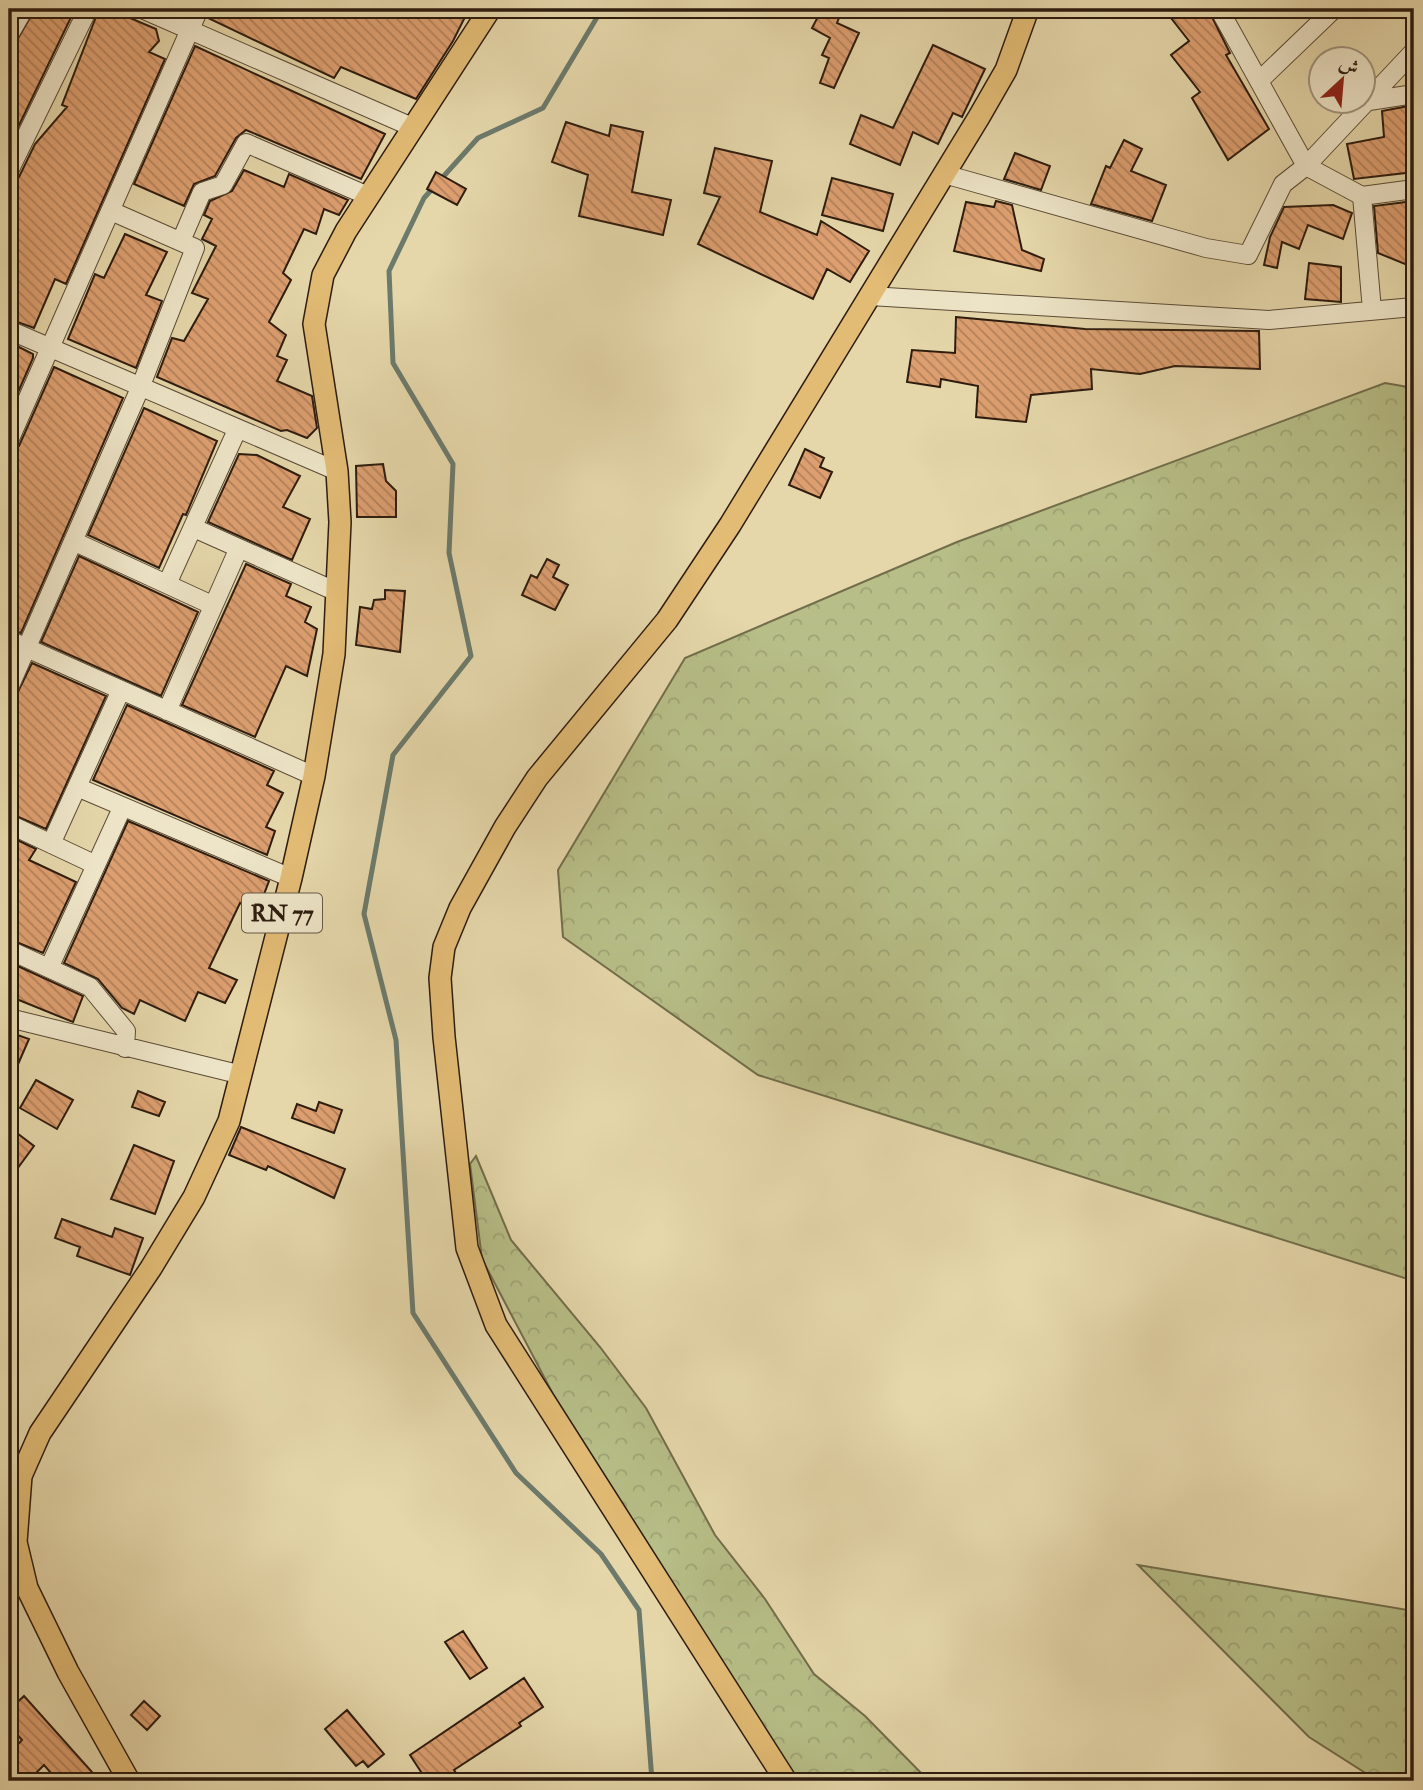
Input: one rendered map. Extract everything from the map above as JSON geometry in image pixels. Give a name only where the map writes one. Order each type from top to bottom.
[{"type":"main road","name":"RN 77","points":[[129,1781],[68,1672],[27,1588],[16,1542],[21,1476],[40,1433],[152,1268],[194,1197],[229,1121],[314,776],[334,654],[340,522],[337,471],[314,324],[323,275],[368,196],[490,9]]},
{"type":"main road","points":[[786,1781],[496,1325],[467,1248],[440,978],[444,947],[460,908],[505,827],[537,778],[667,620],[730,525],[1006,70],[1028,9]]},
{"type":"street","points":[[9,35],[24,9]]},
{"type":"street","points":[[9,171],[88,9]]},
{"type":"street","points":[[142,9],[188,32],[412,127]]},
{"type":"street","points":[[9,441],[199,9]]},
{"type":"street","points":[[1219,9],[1306,166],[1362,196],[1414,189]]},
{"type":"street","points":[[1259,81],[1334,9]]},
{"type":"street","points":[[1378,91],[1414,51]]},
{"type":"street","points":[[1378,100],[1414,94]]},
{"type":"street","points":[[944,174],[1242,256],[1248,255],[1258,239],[1283,184],[1306,166],[1354,116]]},
{"type":"street","points":[[181,241],[202,192],[223,186],[246,143],[368,196]]},
{"type":"street","points":[[1362,196],[1372,310]]},
{"type":"street","points":[[9,688],[140,388],[195,248],[111,211]]},
{"type":"street","points":[[870,296],[1269,320],[1414,307]]},
{"type":"street","points":[[9,330],[337,471]]},
{"type":"street","points":[[167,584],[237,429]]},
{"type":"street","points":[[194,528],[238,550],[337,592]]},
{"type":"street","points":[[73,541],[212,605]]},
{"type":"street","points":[[167,711],[238,550]]},
{"type":"street","points":[[9,640],[314,776]]},
{"type":"street","points":[[51,844],[121,691]]},
{"type":"street","points":[[77,787],[291,878]]},
{"type":"street","points":[[49,968],[122,808]]},
{"type":"street","points":[[9,824],[96,865]]},
{"type":"street","points":[[9,950],[90,987],[126,1031],[125,1048]]},
{"type":"street","points":[[9,1018],[242,1075]]},
{"type":"green space","points":[[1385,383],[1414,388],[1414,1281],[758,1075],[563,937],[558,870],[685,658],[957,542]]},
{"type":"green space","points":[[476,1156],[511,1240],[600,1347],[646,1408],[715,1535],[765,1599],[814,1674],[865,1716],[929,1781],[798,1781],[553,1394],[482,1259],[470,1164]]},
{"type":"green space","points":[[1138,1565],[1414,1611],[1414,1781],[1378,1781],[1309,1737]]},
{"type":"building","points":[[35,9],[75,9],[9,146],[9,54]]},
{"type":"building","points":[[99,9],[109,9],[156,29],[159,41],[149,52],[165,59],[66,284],[55,279],[34,328],[9,319],[9,182],[19,177],[35,144],[67,107],[62,105]]},
{"type":"building","points":[[210,9],[469,9],[453,41],[416,99],[341,67],[334,78],[208,18]]},
{"type":"building","points":[[822,9],[839,18],[837,23],[859,33],[834,88],[820,83],[829,58],[822,55],[830,38],[812,28]]},
{"type":"building","points":[[1164,9],[1208,9],[1230,53],[1226,55],[1269,129],[1228,160],[1192,98],[1200,92],[1171,55],[1189,41]]},
{"type":"building","points":[[933,45],[985,69],[962,117],[953,113],[938,144],[913,132],[900,165],[850,144],[861,115],[893,128]]},
{"type":"building","points":[[195,46],[385,134],[361,179],[246,130],[236,138],[215,176],[194,184],[184,206],[134,184]]},
{"type":"building","points":[[1414,105],[1414,172],[1354,179],[1347,144],[1384,137],[1382,111]]},
{"type":"building","points":[[566,122],[609,136],[611,125],[643,132],[632,192],[671,200],[663,235],[579,216],[588,175],[552,162]]},
{"type":"building","points":[[1124,140],[1142,149],[1131,171],[1166,185],[1152,221],[1091,204],[1106,166],[1110,168]]},
{"type":"building","points":[[715,148],[772,161],[760,212],[817,235],[821,221],[869,251],[850,282],[827,269],[813,299],[698,244],[720,197],[704,193]]},
{"type":"building","points":[[1015,153],[1050,166],[1041,190],[1004,179]]},
{"type":"building","points":[[244,170],[284,187],[289,174],[348,200],[339,215],[324,209],[316,234],[304,229],[283,273],[291,280],[269,322],[286,335],[277,356],[287,360],[277,381],[312,396],[317,428],[307,438],[287,430],[281,431],[157,377],[172,338],[184,341],[208,299],[192,293],[216,246],[202,239],[212,219],[204,215],[210,201],[232,191]]},
{"type":"building","points":[[436,172],[466,189],[457,205],[427,189]]},
{"type":"building","points":[[832,178],[893,194],[883,231],[822,215]]},
{"type":"building","points":[[996,201],[1012,205],[1022,250],[1044,259],[1041,271],[954,251],[966,202],[994,207]]},
{"type":"building","points":[[1414,201],[1414,238],[1409,238],[1410,266],[1378,253],[1374,206]]},
{"type":"building","points":[[1333,205],[1352,213],[1343,239],[1308,225],[1299,249],[1282,242],[1277,268],[1264,265],[1270,237],[1284,207]]},
{"type":"building","points":[[125,234],[167,252],[146,295],[162,301],[136,368],[68,339],[95,274],[104,278]]},
{"type":"building","points":[[1309,263],[1341,267],[1341,302],[1305,299]]},
{"type":"building","points":[[956,317],[1085,329],[1259,331],[1260,369],[1175,366],[1140,374],[1091,369],[1092,389],[1031,395],[1026,422],[976,417],[978,386],[941,379],[940,387],[907,382],[912,350],[955,353]]},
{"type":"building","points":[[9,342],[33,354],[33,358],[9,413]]},
{"type":"building","points":[[54,367],[123,398],[21,633],[9,629],[9,452],[19,446]]},
{"type":"building","points":[[144,408],[217,441],[186,515],[183,514],[159,568],[88,535]]},
{"type":"building","points":[[805,449],[824,458],[820,467],[832,472],[820,498],[789,485]]},
{"type":"building","points":[[239,454],[257,455],[300,476],[283,507],[310,519],[292,560],[208,522]]},
{"type":"building","points":[[383,464],[386,481],[396,491],[396,517],[357,517],[356,466]]},
{"type":"building","points":[[79,556],[198,612],[161,696],[41,642]]},
{"type":"building","points":[[547,559],[559,565],[553,577],[568,585],[555,610],[522,595],[531,575],[537,578]]},
{"type":"building","points":[[246,564],[291,584],[286,596],[311,607],[305,622],[317,629],[307,676],[286,666],[255,737],[182,705]]},
{"type":"building","points":[[385,590],[405,591],[400,652],[356,645],[360,607],[372,609],[374,600],[385,599]]},
{"type":"building","points":[[32,663],[106,696],[46,829],[9,813],[9,710]]},
{"type":"building","points":[[127,705],[274,771],[267,785],[283,793],[266,827],[275,831],[267,855],[93,780]]},
{"type":"building","points":[[128,821],[269,881],[258,910],[240,903],[209,968],[237,980],[225,1003],[198,992],[185,1021],[140,1000],[134,1014],[122,1008],[98,979],[64,963]]},
{"type":"building","points":[[9,836],[36,849],[29,860],[76,882],[43,953],[9,939]]},
{"type":"building","points":[[9,962],[83,996],[73,1022],[9,996]]},
{"type":"building","points":[[9,1032],[29,1039],[9,1085]]},
{"type":"building","points":[[36,1080],[73,1100],[57,1129],[20,1108]]},
{"type":"building","points":[[138,1091],[165,1102],[159,1116],[132,1107]]},
{"type":"building","points":[[319,1102],[342,1110],[334,1133],[292,1118],[297,1104],[316,1111]]},
{"type":"building","points":[[9,1127],[34,1146],[9,1180]]},
{"type":"building","points":[[241,1127],[345,1169],[334,1198],[268,1166],[266,1170],[229,1155]]},
{"type":"building","points":[[134,1145],[174,1161],[155,1214],[111,1199]]},
{"type":"building","points":[[62,1219],[112,1237],[115,1228],[143,1238],[130,1275],[77,1256],[80,1247],[55,1238]]},
{"type":"building","points":[[463,1631],[487,1668],[470,1679],[445,1642]]},
{"type":"building","points":[[524,1678],[543,1707],[519,1723],[521,1726],[454,1770],[456,1773],[444,1781],[427,1781],[410,1755]]},
{"type":"building","points":[[24,1696],[100,1781],[58,1781],[44,1765],[28,1781],[9,1781],[9,1754],[22,1740],[9,1725],[9,1710]]},
{"type":"building","points":[[144,1701],[160,1716],[147,1730],[131,1715]]},
{"type":"building","points":[[347,1710],[384,1754],[368,1767],[363,1761],[356,1766],[325,1729]]},
{"type":"waterway","points":[[602,9],[543,108],[478,138],[424,198],[389,271],[393,363],[453,464],[449,553],[471,656],[393,755],[364,914],[396,1040],[413,1313],[516,1473],[601,1554],[639,1610],[652,1781]]}]
